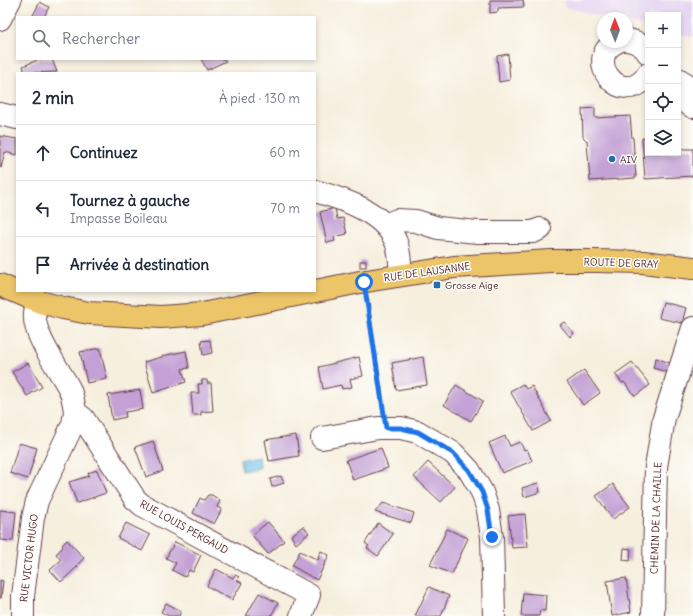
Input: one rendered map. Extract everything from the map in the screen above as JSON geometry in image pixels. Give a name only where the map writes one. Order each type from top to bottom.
[{"type":"main road","name":"RUE DE LAUSANNE","points":[[316,291],[401,275],[454,267],[550,261]]},
{"type":"main road","name":"ROUTE DE GRAY","points":[[550,261],[643,262],[693,268]]},
{"type":"main road","name":"RUE DE LAUSANNE","points":[[0,285],[16,292]]},
{"type":"main road","name":"RUE DE LAUSANNE","points":[[16,292],[40,302],[89,313],[161,317],[202,314],[313,292]]},
{"type":"street","points":[[0,19],[10,0]]},
{"type":"street","points":[[633,41],[642,46],[645,50]]},
{"type":"street","points":[[609,48],[604,56],[603,64],[609,79],[615,84],[623,87],[631,87],[645,80]]},
{"type":"street","points":[[681,81],[693,88]]},
{"type":"street","points":[[681,99],[693,107]]},
{"type":"street","points":[[0,114],[16,118]]},
{"type":"street","points":[[316,191],[356,206],[374,216],[385,225],[392,233],[397,243],[401,275]]},
{"type":"street","points":[[385,225],[397,220],[416,221],[438,228],[477,232],[533,232],[540,229]]},
{"type":"street","points":[[40,302],[34,312],[38,333],[70,390],[74,402],[75,412]]},
{"type":"street","name":"CHEMIN DE LA CHAILLE","points":[[653,616],[656,467],[664,418],[693,328]]},
{"type":"street","name":"RUE VICTOR HUGO","points":[[23,616],[23,596],[34,512],[37,501],[73,424],[75,412]]},
{"type":"street","name":"RUE LOUIS PERGAUD","points":[[75,412],[83,418],[136,500],[142,505],[309,595],[301,616]]},
{"type":"street","points":[[322,438],[378,428],[401,428],[418,432],[453,453],[469,470],[482,492],[488,510],[492,537],[494,606],[481,616]]},
{"type":"path","points":[[364,282],[386,428]]},
{"type":"shaded area","points":[[565,0],[693,0],[693,37],[681,35],[681,12],[645,12],[645,26],[633,23],[633,12],[597,12],[597,15],[564,7]]},
{"type":"water","points":[[258,456],[259,468],[242,471],[240,459]]},
{"type":"building","points":[[490,0],[523,0],[524,7],[498,8],[498,12],[490,13]]},
{"type":"building","points":[[40,2],[49,7],[44,16],[33,16]]},
{"type":"building","points":[[508,54],[510,80],[499,82],[497,56]]},
{"type":"building","points":[[38,60],[52,60],[57,72],[25,72],[23,66]]},
{"type":"building","points":[[202,60],[226,61],[207,70]]},
{"type":"building","name":"AIV","points":[[595,108],[595,118],[630,116],[636,178],[590,181],[587,141],[583,137],[582,109]]},
{"type":"building","points":[[0,136],[16,139],[16,155],[5,152],[1,168]]},
{"type":"building","points":[[642,138],[645,138],[645,156],[681,156],[681,142],[682,149],[693,149],[693,176],[645,179]]},
{"type":"building","points":[[335,208],[337,219],[343,218],[347,234],[334,237],[335,241],[327,243],[320,212]]},
{"type":"building","points":[[360,261],[366,261],[366,267],[360,267]]},
{"type":"building","points":[[663,302],[686,308],[682,323],[659,318]]},
{"type":"building","points":[[564,322],[574,333],[570,337],[560,325]]},
{"type":"building","points":[[210,340],[212,353],[203,355],[201,341]]},
{"type":"building","points":[[100,348],[107,379],[87,383],[80,352]]},
{"type":"building","points":[[186,351],[189,368],[182,369],[186,382],[153,393],[144,362],[162,356]]},
{"type":"building","points":[[359,357],[363,376],[350,379],[352,387],[342,389],[341,385],[323,389],[319,367]]},
{"type":"building","points":[[423,357],[427,385],[396,390],[392,363]]},
{"type":"building","points":[[656,358],[670,363],[667,372],[653,368]]},
{"type":"building","points":[[632,362],[650,385],[635,396],[624,382],[622,383],[615,374]]},
{"type":"building","points":[[28,363],[42,387],[27,396],[12,372]]},
{"type":"building","points":[[584,370],[600,393],[583,405],[567,382]]},
{"type":"building","points":[[202,380],[207,380],[207,383],[211,383],[213,411],[201,412],[201,415],[193,415],[191,393],[199,393],[198,384],[202,384]]},
{"type":"building","points":[[523,384],[526,389],[532,386],[551,421],[533,431],[510,391]]},
{"type":"building","points":[[456,385],[483,401],[471,421],[444,405]]},
{"type":"building","points":[[140,390],[143,409],[125,412],[126,417],[112,420],[108,395]]},
{"type":"building","points":[[296,435],[299,456],[269,461],[265,440]]},
{"type":"building","points":[[505,436],[510,446],[520,442],[524,450],[527,449],[532,461],[502,473],[489,443]]},
{"type":"building","points":[[153,441],[163,471],[146,477],[135,447]]},
{"type":"building","points":[[19,443],[37,448],[28,479],[10,473]]},
{"type":"building","points":[[381,448],[388,468],[353,480],[346,460]]},
{"type":"building","points":[[428,462],[455,487],[441,502],[414,477]]},
{"type":"building","points":[[97,470],[106,493],[77,503],[69,482],[89,476],[88,473]]},
{"type":"building","points":[[281,476],[284,483],[272,487],[270,479]]},
{"type":"building","points":[[538,483],[540,492],[524,497],[522,488]]},
{"type":"building","points":[[613,484],[630,507],[613,519],[596,496]]},
{"type":"building","points":[[208,495],[212,495],[220,501],[217,507],[222,509],[214,524],[193,513],[200,498],[204,500]]},
{"type":"building","points":[[383,503],[414,513],[411,523],[375,512]]},
{"type":"building","points":[[0,510],[16,512],[13,541],[0,540]]},
{"type":"building","points":[[525,514],[528,547],[512,548],[508,516]]},
{"type":"building","points":[[268,522],[284,541],[268,554],[252,535]]},
{"type":"building","points":[[126,523],[150,535],[142,551],[118,538]]},
{"type":"building","points":[[378,523],[393,534],[378,556],[367,548],[369,546],[365,543]]},
{"type":"building","points":[[303,526],[309,533],[296,544],[291,536]]},
{"type":"building","points":[[447,529],[468,538],[452,574],[430,565]]},
{"type":"building","points":[[67,540],[84,558],[77,565],[78,566],[61,582],[50,570],[61,560],[56,554]]},
{"type":"building","points":[[175,542],[201,555],[193,572],[189,570],[185,577],[172,570],[176,563],[166,558]]},
{"type":"building","points":[[624,548],[631,549],[630,561],[623,560]]},
{"type":"building","points":[[300,551],[318,560],[321,551],[329,555],[317,580],[292,566]]},
{"type":"building","points":[[216,569],[233,578],[235,575],[239,577],[237,580],[242,583],[232,600],[207,586]]},
{"type":"building","points":[[626,578],[631,612],[612,616],[607,581]]},
{"type":"building","points":[[0,580],[3,581],[1,598],[0,598]]},
{"type":"building","points":[[429,587],[449,596],[441,616],[415,616]]},
{"type":"building","points":[[259,593],[278,603],[271,616],[246,616]]},
{"type":"building","points":[[523,593],[546,595],[545,611],[540,610],[539,616],[521,616]]},
{"type":"building","points":[[166,603],[181,611],[179,616],[169,616],[161,612]]},
{"type":"place","name":"AIV","points":[[612,159]]},
{"type":"place","name":"Grosse Aige","points":[[437,285]]},
{"type":"route","points":[[364,282],[386,428],[401,428],[418,432],[453,453],[469,470],[482,492],[488,510],[492,537]]}]
